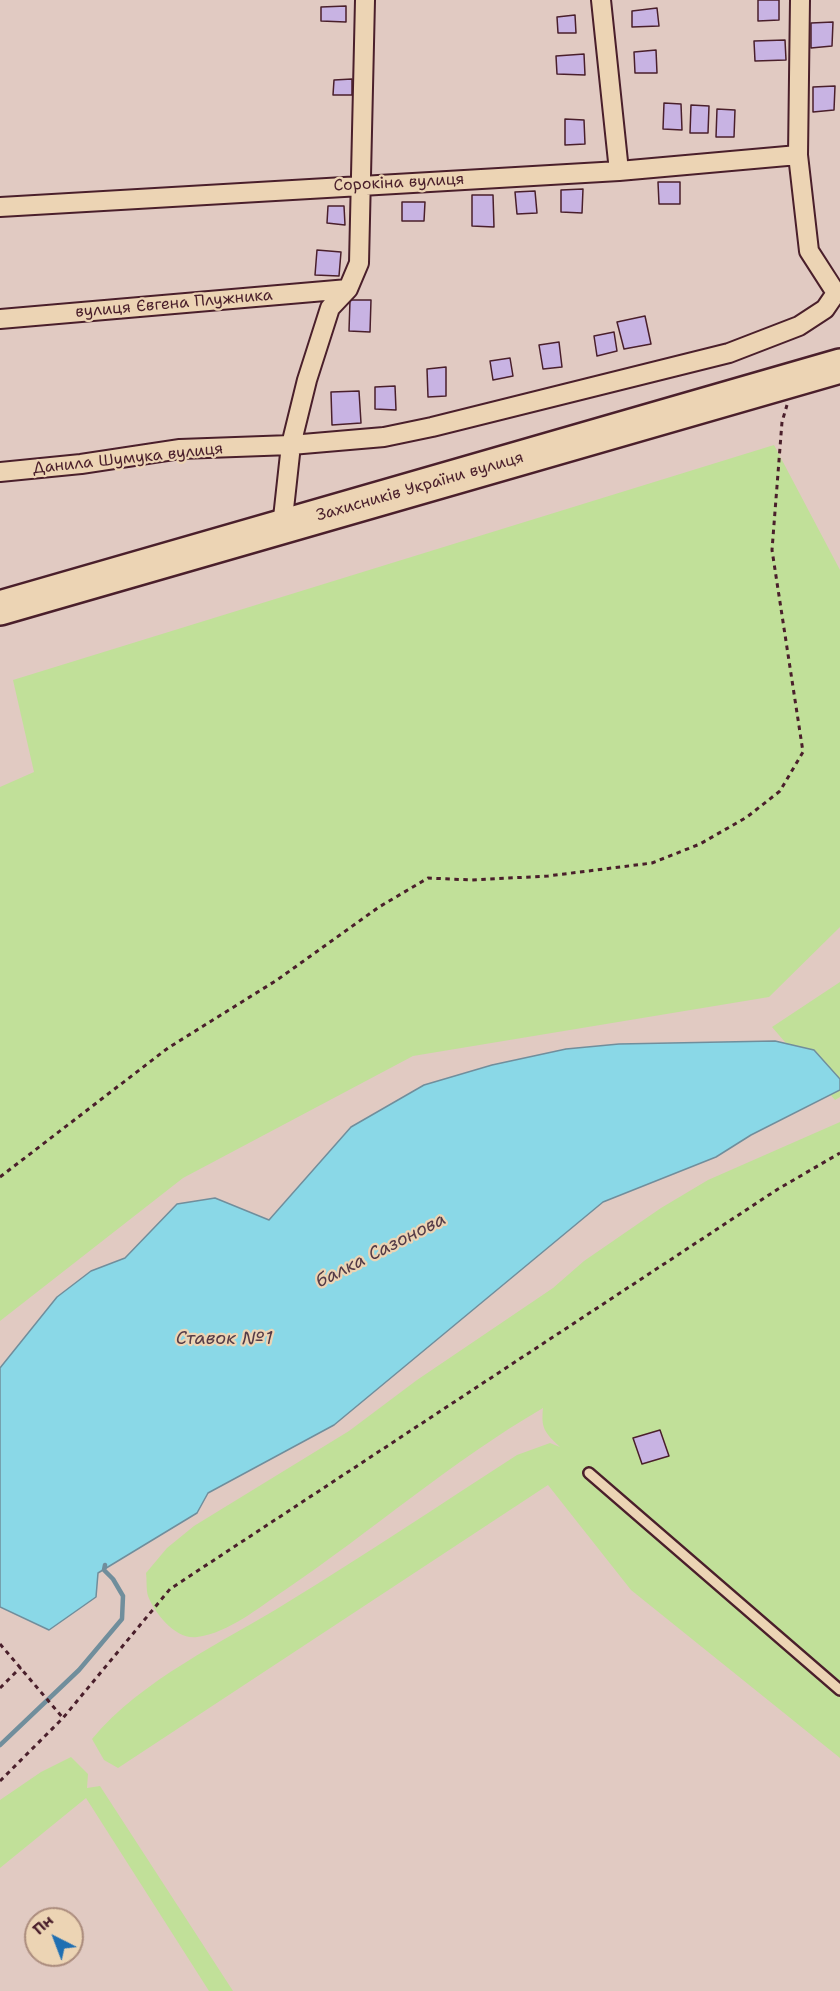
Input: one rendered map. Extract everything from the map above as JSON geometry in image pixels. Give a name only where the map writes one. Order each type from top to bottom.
[{"type":"highway","name":"Захисників України вулиця","points":[[0,608],[840,366]]},
{"type":"street","points":[[282,527],[291,445],[330,308],[348,289],[359,263],[363,185],[365,0]]},
{"type":"street","points":[[601,0],[620,171]]},
{"type":"street","points":[[800,0],[798,155],[809,251],[838,293]]},
{"type":"street","name":"Сорокіна вулиця","points":[[0,207],[620,171],[798,155]]},
{"type":"street","name":"вулиця Євгена Плужника","points":[[0,319],[348,289]]},
{"type":"street","name":"Данила Шумука вулиця","points":[[0,472],[81,464],[180,449],[291,445],[384,437],[729,353],[799,326],[825,309],[838,293]]},
{"type":"lane","points":[[589,1473],[840,1690]]},
{"type":"path","points":[[0,1177],[168,1048],[267,987],[379,907],[428,878],[472,880],[548,876],[652,863],[700,844],[747,818],[780,791],[803,752],[772,550],[782,422],[797,378]]},
{"type":"path","points":[[0,1780],[63,1718],[170,1589],[778,1189],[840,1153]]},
{"type":"path","points":[[0,1644],[63,1718]]},
{"type":"path","points":[[0,1688],[21,1667]]},
{"type":"green space","points":[[774,445],[840,570],[840,927],[769,997],[413,1056],[183,1178],[0,1321],[0,787],[34,772],[13,680]]},
{"type":"green space","points":[[840,982],[840,1097],[835,1100],[772,1027]]},
{"type":"green space","points":[[840,1122],[840,1758],[631,1590],[548,1485],[118,1768],[104,1760],[92,1739],[134,1698],[159,1680],[317,1584],[517,1455],[550,1443],[560,1447],[545,1429],[543,1408],[444,1473],[254,1611],[232,1625],[209,1635],[189,1637],[181,1634],[161,1618],[151,1603],[147,1593],[146,1573],[167,1548],[194,1526],[349,1431],[417,1380],[553,1288],[584,1261],[661,1208],[708,1180]]},
{"type":"green space","points":[[71,1757],[88,1774],[87,1788],[100,1786],[233,1991],[209,1991],[86,1798],[0,1868],[0,1800],[41,1772]]},
{"type":"water","name":"Ставок №1","points":[[775,1041],[814,1050],[840,1079],[840,1090],[751,1135],[716,1157],[603,1202],[334,1425],[208,1493],[197,1513],[98,1573],[96,1597],[49,1630],[0,1607],[0,1368],[57,1297],[91,1271],[125,1258],[177,1204],[215,1198],[269,1220],[351,1127],[424,1085],[492,1065],[566,1049],[619,1044]]},
{"type":"building","points":[[758,0],[779,0],[779,20],[758,21]]},
{"type":"building","points":[[346,6],[346,22],[321,21],[321,7]]},
{"type":"building","points":[[657,8],[659,26],[632,27],[632,11]]},
{"type":"building","points":[[575,15],[576,33],[558,33],[557,17]]},
{"type":"building","points":[[833,22],[832,46],[811,48],[811,23]]},
{"type":"building","points":[[785,40],[786,60],[755,61],[754,41]]},
{"type":"building","points":[[656,50],[657,73],[635,73],[634,52]]},
{"type":"building","points":[[584,54],[585,75],[557,74],[556,56]]},
{"type":"building","points":[[352,79],[352,95],[333,95],[334,80]]},
{"type":"building","points":[[835,86],[834,110],[813,112],[813,87]]},
{"type":"building","points":[[664,103],[681,104],[682,130],[663,129]]},
{"type":"building","points":[[691,105],[709,106],[708,133],[690,133]]},
{"type":"building","points":[[717,109],[735,110],[734,137],[716,137]]},
{"type":"building","points":[[565,119],[584,120],[585,144],[565,145]]},
{"type":"building","points":[[658,182],[680,182],[680,204],[659,204]]},
{"type":"building","points":[[583,189],[582,213],[561,212],[561,190]]},
{"type":"building","points":[[535,191],[537,213],[517,214],[515,192]]},
{"type":"building","points":[[472,195],[493,195],[494,227],[472,226]]},
{"type":"building","points":[[402,202],[425,202],[424,221],[402,221]]},
{"type":"building","points":[[328,206],[344,206],[345,225],[327,223]]},
{"type":"building","points":[[317,250],[341,252],[339,276],[315,275]]},
{"type":"building","points":[[350,300],[371,300],[370,332],[349,331]]},
{"type":"building","points":[[645,316],[651,344],[624,349],[617,322]]},
{"type":"building","points":[[614,332],[617,351],[597,356],[594,336]]},
{"type":"building","points":[[559,342],[562,367],[543,369],[539,345]]},
{"type":"building","points":[[510,358],[513,376],[493,380],[490,361]]},
{"type":"building","points":[[446,367],[446,396],[428,397],[427,369]]},
{"type":"building","points":[[395,386],[396,410],[375,409],[375,387]]},
{"type":"building","points":[[359,391],[361,423],[332,425],[331,392]]},
{"type":"building","points":[[660,1430],[669,1456],[642,1464],[633,1438]]},
{"type":"waterway","name":"балка Сазонова","points":[[0,1745],[79,1670],[122,1619],[123,1596],[113,1579],[104,1570],[105,1565]]}]
